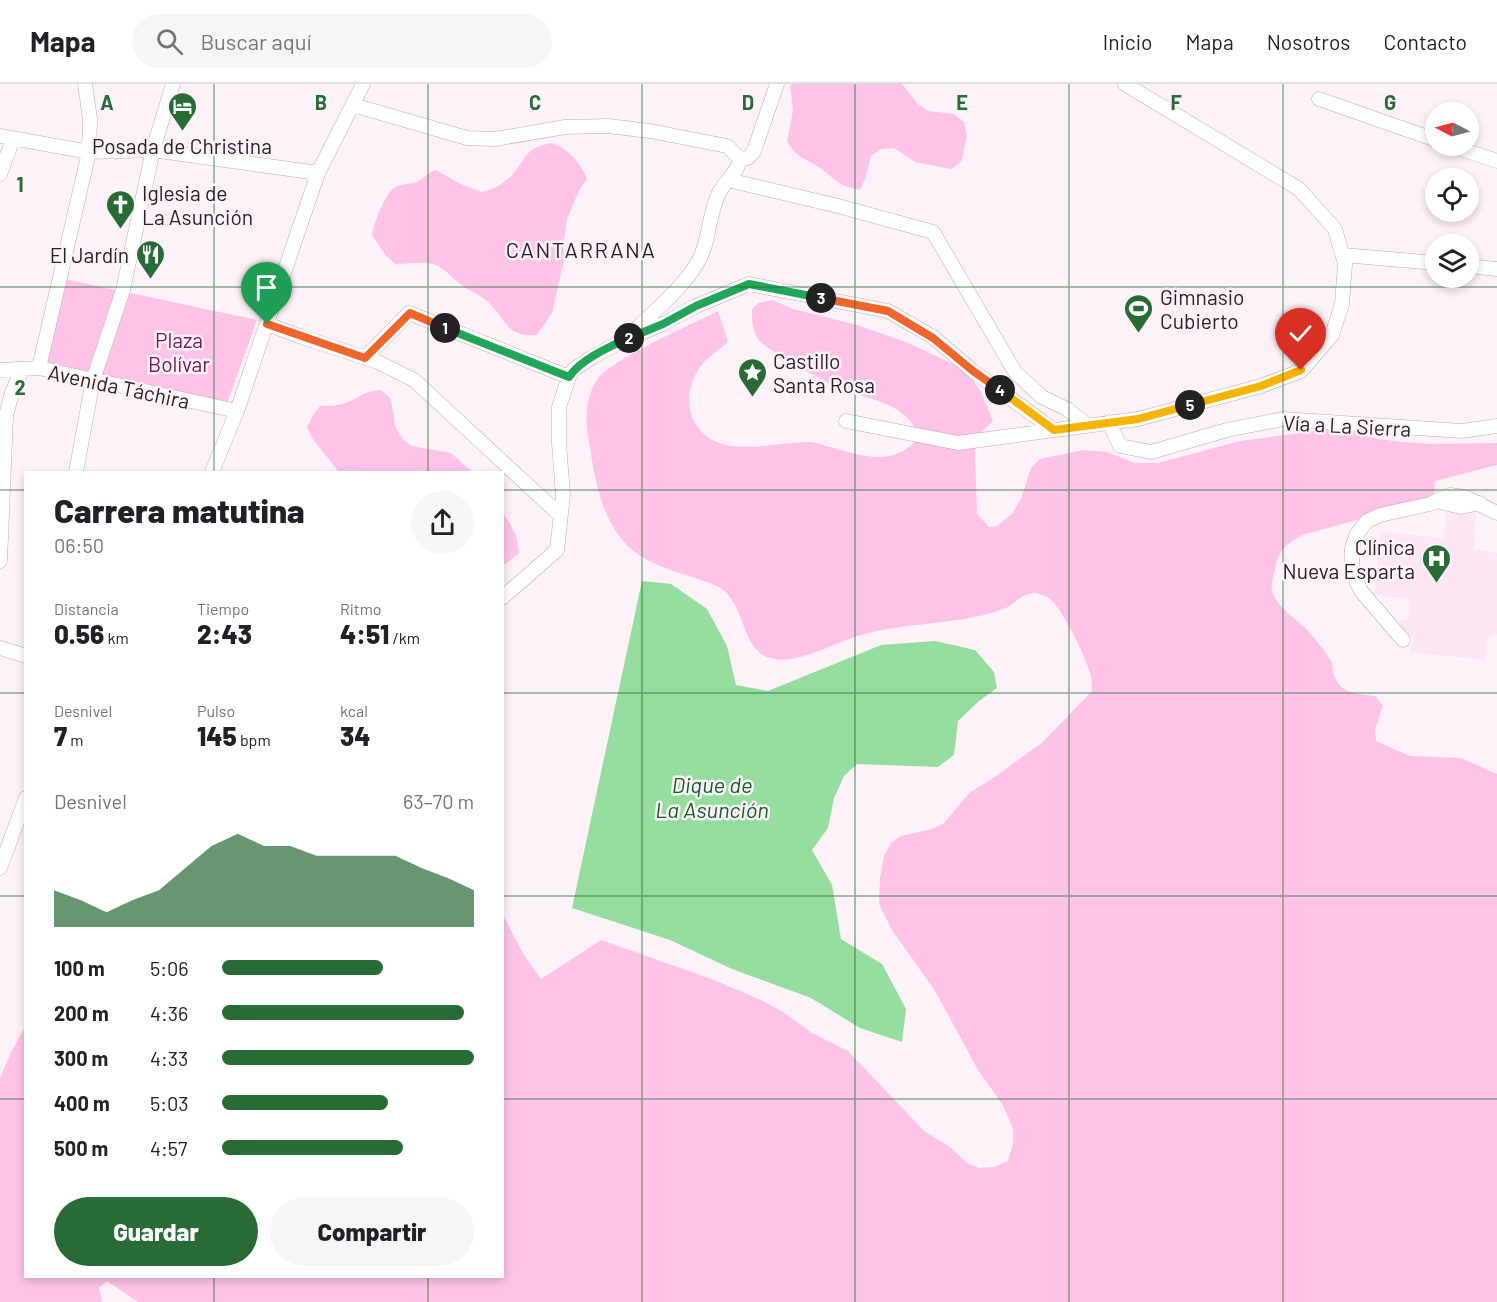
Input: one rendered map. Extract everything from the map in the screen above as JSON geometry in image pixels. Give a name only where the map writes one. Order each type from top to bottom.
[{"type":"street","points":[[39,368],[89,152],[90,119],[85,84]]},
{"type":"street","points":[[76,471],[93,380],[123,290],[153,150],[173,84]]},
{"type":"street","points":[[212,471],[237,411],[318,173],[363,84]]},
{"type":"street","points":[[740,159],[748,158],[754,151],[777,84]]},
{"type":"street","points":[[846,421],[958,443],[1138,419],[1261,386],[1301,370],[1332,335],[1342,304],[1345,264],[1335,229],[1299,189],[1125,84]]},
{"type":"street","points":[[1319,99],[1425,136]]},
{"type":"street","points":[[353,105],[468,138],[495,140],[565,127],[608,126],[650,131],[727,146],[740,159]]},
{"type":"street","points":[[0,174],[6,137],[89,152],[153,150],[318,173]]},
{"type":"street","points":[[1479,155],[1497,161]]},
{"type":"street","points":[[626,339],[681,284],[698,262],[708,238],[718,194],[739,166],[740,159]]},
{"type":"street","points":[[728,180],[838,206],[933,232],[1015,372],[1042,397],[1067,409],[1087,425]]},
{"type":"street","points":[[1343,255],[1425,262]]},
{"type":"street","points":[[1479,267],[1497,269]]},
{"type":"street","points":[[504,596],[557,550],[563,495],[559,407],[573,370],[626,339],[749,284],[888,311],[933,338],[973,371],[1054,430]]},
{"type":"street","points":[[365,358],[410,313],[569,377]]},
{"type":"street","points":[[267,324],[378,362],[414,380],[560,515]]},
{"type":"street","name":"Avenida Táchira","points":[[0,370],[39,368],[237,411]]},
{"type":"street","points":[[0,561],[6,416],[22,369]]},
{"type":"street","name":"Vía a La Sierra","points":[[1109,422],[1120,446],[1151,452],[1227,429],[1283,418],[1462,431],[1497,426]]},
{"type":"street","points":[[1403,640],[1361,591],[1352,565],[1357,534],[1367,521],[1380,515],[1397,513],[1437,501],[1461,507],[1480,503],[1497,513]]},
{"type":"street","points":[[0,648],[24,655]]},
{"type":"street","points":[[0,868],[24,803]]},
{"type":"shaded area","name":"Clínica Nueva Esparta","points":[[1447,506],[1476,509],[1474,549],[1497,553],[1497,635],[1488,638],[1485,660],[1410,652],[1413,638],[1396,635],[1398,621],[1408,619],[1410,600],[1374,595],[1381,532],[1444,538]]},
{"type":"green space","points":[[792,84],[902,84],[918,104],[928,111],[954,114],[964,122],[967,135],[962,160],[952,169],[915,162],[894,148],[881,149],[871,156],[860,190],[846,187],[798,154],[787,142],[793,110],[790,86]]},
{"type":"green space","points":[[552,143],[573,157],[587,179],[579,190],[567,219],[563,246],[564,260],[552,313],[537,335],[519,334],[513,331],[487,301],[433,264],[395,264],[386,256],[372,235],[383,203],[396,187],[416,182],[436,170],[460,184],[482,192],[486,191],[509,178],[531,151]]},
{"type":"green space","name":"Plaza Bolívar","points":[[60,278],[257,320],[225,409],[39,368]]},
{"type":"green space","points":[[772,300],[793,309],[857,325],[906,342],[951,363],[970,376],[981,392],[993,421],[977,437],[975,453],[977,514],[989,527],[997,526],[1012,514],[1021,499],[1031,468],[1040,459],[1084,450],[1107,452],[1135,463],[1158,463],[1240,441],[1328,429],[1403,442],[1497,443],[1497,465],[1435,481],[1434,499],[1296,538],[1287,545],[1276,563],[1272,590],[1284,610],[1304,626],[1324,650],[1341,686],[1350,692],[1375,696],[1383,706],[1375,729],[1376,741],[1410,756],[1461,758],[1497,774],[1497,1302],[138,1302],[107,1281],[99,1288],[102,1302],[0,1302],[0,1078],[24,1029],[24,1278],[504,1278],[504,917],[524,955],[541,979],[601,940],[709,978],[761,1000],[783,1012],[812,1033],[848,1051],[925,1132],[950,1147],[967,1163],[979,1168],[994,1167],[1008,1161],[1013,1143],[1013,1128],[1002,1104],[978,1070],[935,991],[892,930],[879,904],[880,878],[884,856],[891,843],[901,836],[932,829],[944,823],[969,793],[1044,741],[1092,691],[1091,677],[1067,622],[1049,598],[1038,593],[1021,597],[1001,610],[971,618],[877,631],[851,638],[804,656],[781,660],[770,658],[760,653],[753,645],[733,601],[725,592],[715,585],[648,560],[626,544],[607,515],[592,463],[586,423],[593,386],[604,372],[617,363],[718,311],[728,342],[701,366],[694,378],[689,404],[697,426],[717,442],[741,447],[811,442],[854,454],[878,457],[899,453],[919,437],[913,425],[896,409],[837,387],[763,344],[758,339],[752,321],[752,309],[758,303]]},
{"type":"green space","points":[[381,390],[391,399],[395,426],[402,439],[412,446],[451,453],[471,471],[338,471],[312,438],[307,427],[320,406],[342,404],[365,393]]},
{"type":"green space","points":[[504,515],[514,531],[519,553],[504,565]]},
{"type":"water","name":"Dique de La Asunción","points":[[642,581],[671,584],[707,609],[727,646],[736,685],[768,691],[881,645],[935,641],[975,650],[994,672],[997,688],[958,721],[954,755],[938,767],[857,764],[844,776],[834,798],[828,828],[812,850],[832,885],[841,939],[882,964],[906,1009],[902,1042],[860,1028],[811,998],[732,969],[670,940],[572,908]]},
{"type":"place","name":"Posada de Christina","points":[[182,132]]},
{"type":"place","name":"Iglesia de La Asunción","points":[[121,230]]},
{"type":"place","name":"El Jardín","points":[[150,280]]},
{"type":"place","name":"Gimnasio Cubierto","points":[[1139,334]]},
{"type":"place","name":"Castillo Santa Rosa","points":[[752,398]]},
{"type":"place","name":"Clínica Nueva Esparta","points":[[1436,584]]},
{"type":"district","name":"CANTARRANA","points":[[581,249]]},
{"type":"route","points":[[267,324],[365,358],[410,313],[569,377],[573,370],[626,339],[749,284],[888,311],[933,338],[973,371],[1054,430],[1138,419],[1261,386],[1301,370]]}]
